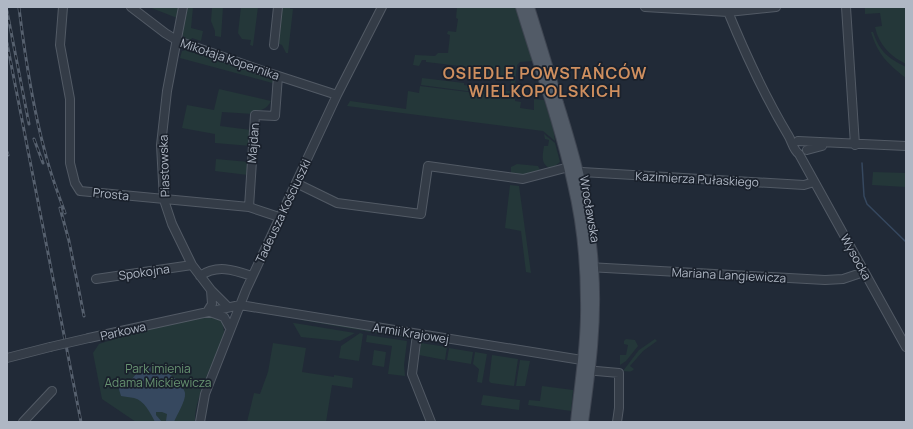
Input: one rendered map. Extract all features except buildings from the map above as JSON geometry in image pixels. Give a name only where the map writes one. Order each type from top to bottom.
[{"type":"main road","name":"Wrocławska","points":[[521,7],[569,167],[589,267]]},
{"type":"main road","name":"Wrocławska","points":[[529,7],[578,172],[587,213],[589,267],[586,308],[586,366],[583,422]]},
{"type":"main road","name":"Wrocławska","points":[[576,422],[586,366]]},
{"type":"street","name":"Prosta","points":[[63,7],[60,45],[70,99],[70,162],[75,183],[80,191],[249,207],[279,217]]},
{"type":"street","name":"Mikołaja Kopernika","points":[[131,7],[178,41],[337,95]]},
{"type":"street","name":"Piastowska","points":[[183,7],[178,41],[167,91],[161,144],[164,200],[172,224],[192,265],[211,290],[228,307]]},
{"type":"street","points":[[274,45],[278,7]]},
{"type":"street","name":"Tadeusza Kościuszki","points":[[200,422],[205,394],[252,276],[337,95],[382,7]]},
{"type":"street","points":[[644,7],[727,9],[776,7]]},
{"type":"street","points":[[846,7],[855,145]]},
{"type":"street","name":"Wysocka","points":[[727,9],[758,79],[789,136],[802,148],[806,167],[906,347]]},
{"type":"street","name":"Majdan","points":[[249,207],[255,115],[274,116],[278,76]]},
{"type":"street","points":[[802,148],[839,144],[906,146]]},
{"type":"street","points":[[296,183],[337,203],[421,214],[428,166],[523,179],[569,167],[578,172]]},
{"type":"street","name":"Kazimierza Pułaskiego","points":[[578,172],[804,185],[814,182]]},
{"type":"street","name":"Spokojna","points":[[96,279],[192,265]]},
{"type":"street","name":"Mariana Langiewicza","points":[[589,267],[825,280],[843,279],[864,272]]},
{"type":"street","points":[[200,276],[209,271],[228,268],[252,276]]},
{"type":"street","points":[[211,290],[212,304],[207,312],[224,317],[230,328]]},
{"type":"street","name":"Armii Krajowej","points":[[240,305],[417,334],[619,373],[619,403],[617,422]]},
{"type":"street","name":"Parkowa","points":[[7,358],[89,338],[240,305]]},
{"type":"street","points":[[417,334],[412,374],[431,422]]},
{"type":"street","points":[[23,422],[52,391]]},
{"type":"green space","points":[[149,7],[179,7],[177,18]]},
{"type":"green space","points":[[186,7],[193,7],[191,28],[203,31],[201,41],[192,38],[190,41],[183,36],[182,33]]},
{"type":"green space","points":[[212,7],[223,7],[221,37],[215,36],[215,31],[211,21]]},
{"type":"green space","points":[[241,7],[258,7],[253,46],[250,45],[251,40],[242,39],[238,33]]},
{"type":"green space","points":[[280,7],[290,7],[290,9],[293,9],[288,53],[286,53],[282,45],[277,43]]},
{"type":"green space","points":[[457,7],[516,7],[534,61],[520,62],[517,65],[512,97],[421,85],[422,78],[510,91],[511,78],[468,73],[469,67],[426,62],[426,60],[422,60],[419,66],[413,65],[415,55],[435,56],[438,53],[448,53],[450,35],[447,34],[448,31],[456,32],[458,19],[456,18]]},
{"type":"green space","points":[[865,7],[906,7],[906,64],[890,54],[882,45],[875,27],[882,26],[880,13],[865,14]]},
{"type":"green space","points":[[871,32],[873,32],[885,54],[894,61],[906,67],[906,78],[880,53]]},
{"type":"green space","points":[[186,50],[275,79],[276,84],[180,58],[182,51]]},
{"type":"green space","points":[[420,86],[515,98],[515,101],[521,102],[520,108],[534,110],[534,99],[544,100],[553,127],[555,141],[543,131],[347,106],[350,101],[406,109],[408,91],[419,93]]},
{"type":"green space","points":[[219,89],[271,101],[262,110],[254,112],[253,114],[222,112],[220,126],[251,130],[251,146],[215,143],[215,134],[182,128],[187,105],[214,110]]},
{"type":"green space","points":[[544,134],[555,143],[560,162],[549,168],[543,161],[544,146],[548,146],[549,140],[545,139]]},
{"type":"green space","points":[[216,159],[249,162],[248,175],[215,171]]},
{"type":"green space","points":[[517,164],[538,166],[540,170],[523,175],[511,173],[511,167]]},
{"type":"green space","points":[[873,172],[906,173],[906,187],[872,185]]},
{"type":"green space","points":[[510,185],[519,186],[531,273],[526,272],[521,231],[505,228]]},
{"type":"green space","name":"Park imienia Adama Mickiewicza","points":[[214,312],[222,318],[224,332],[222,341],[201,392],[195,422],[136,422],[102,399],[93,353],[99,344],[151,327]]},
{"type":"green space","points":[[302,318],[414,336],[412,380],[410,380],[408,365],[411,339],[301,320]]},
{"type":"green space","points":[[293,323],[355,333],[340,341],[301,337]]},
{"type":"green space","points":[[360,333],[363,334],[359,361],[339,358],[341,346]]},
{"type":"green space","points":[[367,335],[407,341],[404,365],[405,376],[388,374],[392,346],[366,342]]},
{"type":"green space","points":[[626,339],[635,340],[638,346],[626,361],[620,365],[620,355],[626,355],[628,345],[624,344],[624,341]]},
{"type":"green space","points":[[655,339],[657,341],[643,351],[630,366],[634,369],[632,371],[623,371],[639,350]]},
{"type":"green space","points":[[273,343],[306,348],[302,372],[334,377],[334,375],[353,378],[352,388],[332,385],[326,422],[247,422],[254,393],[260,394],[268,372]]},
{"type":"green space","points":[[421,343],[447,347],[445,360],[419,355]]},
{"type":"green space","points":[[449,348],[473,352],[471,364],[447,360]]},
{"type":"green space","points":[[374,350],[386,352],[384,367],[372,365]]},
{"type":"green space","points":[[475,352],[487,354],[482,383],[477,382],[479,369],[473,364]]},
{"type":"green space","points":[[492,355],[518,359],[514,386],[491,383],[489,381]]},
{"type":"green space","points":[[520,360],[530,361],[525,386],[516,386]]},
{"type":"green space","points":[[542,386],[573,390],[571,411],[528,405],[529,400],[540,401]]},
{"type":"green space","points":[[483,395],[520,400],[519,410],[481,405]]},
{"type":"water","points":[[142,367],[161,368],[174,377],[184,389],[184,400],[174,422],[165,422],[167,414],[156,412],[156,415],[162,422],[155,422],[141,401],[134,398],[121,396],[118,386],[123,382],[131,380]]},
{"type":"waterway","points":[[862,163],[864,196],[867,204],[906,242]]},
{"type":"railway","points":[[19,8],[26,62],[40,134],[49,168],[65,213]]},
{"type":"railway","points":[[7,11],[29,124]]},
{"type":"railway","points":[[7,43],[81,422]]},
{"type":"railway","points":[[34,139],[43,163]]},
{"type":"railway","points":[[60,208],[69,241],[84,316]]},
{"type":"district","name":"OSIEDLE POWSTAŃCÓW WIELKOPOLSKICH","points":[[545,82]]}]
